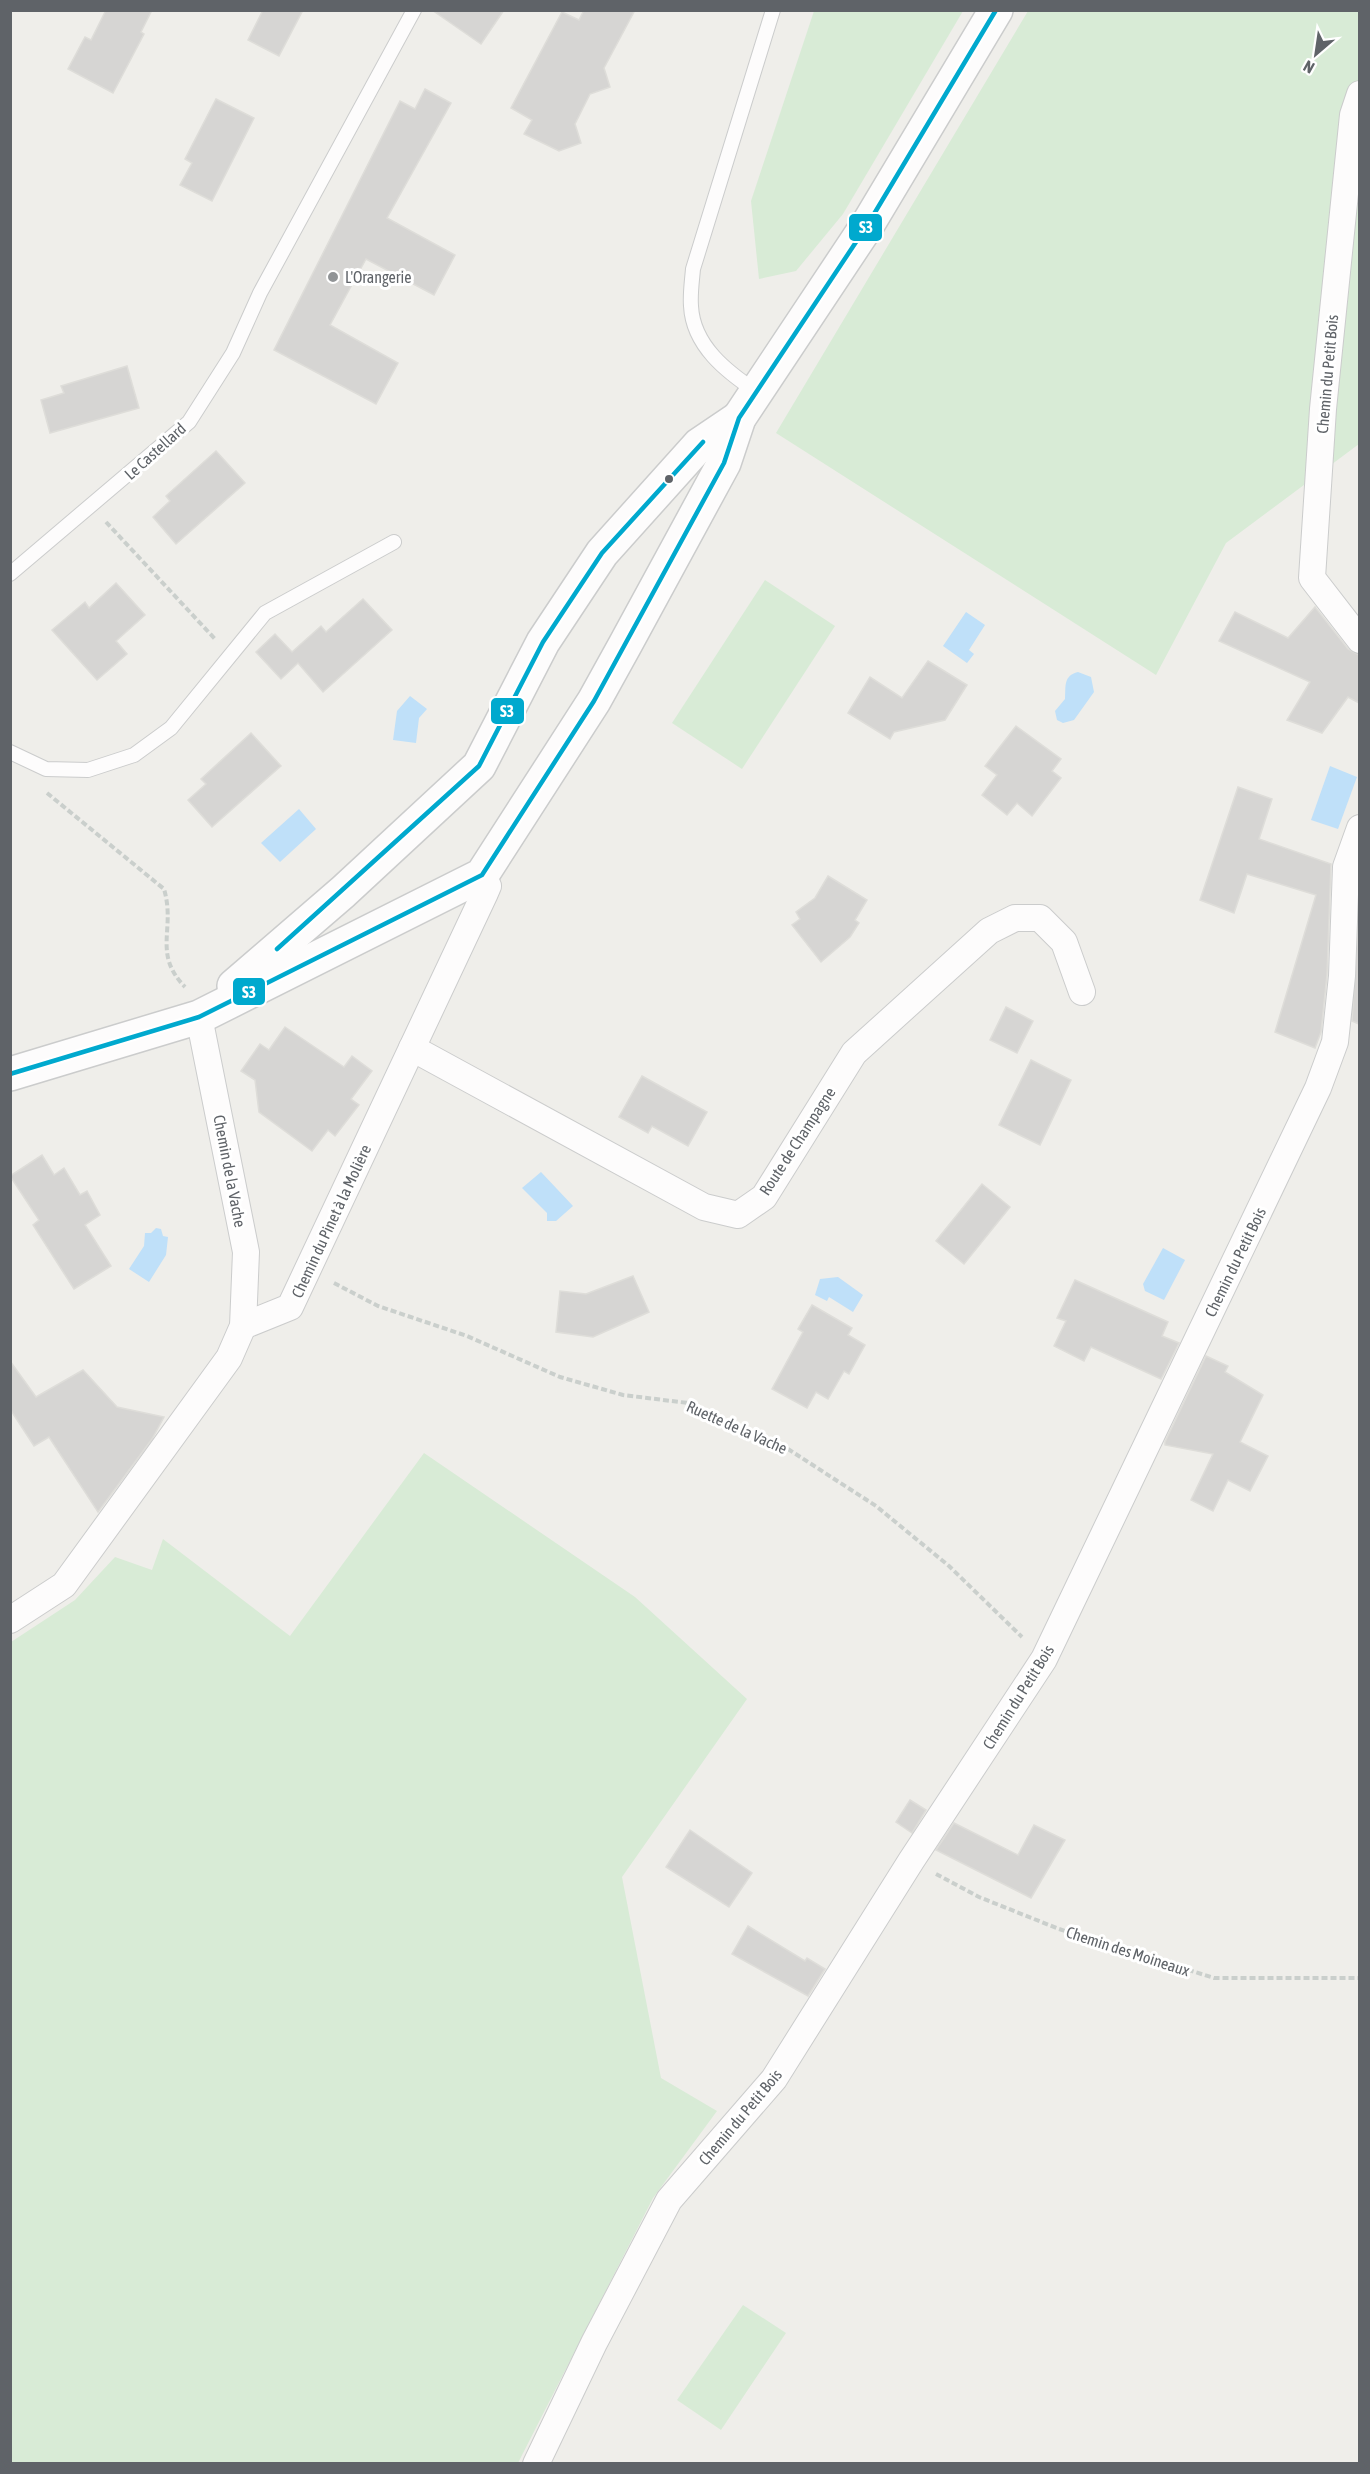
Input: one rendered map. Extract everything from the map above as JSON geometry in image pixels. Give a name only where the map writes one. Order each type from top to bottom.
[{"type":"street","points":[[10,1074],[195,1003],[482,875],[594,701],[724,462],[748,405],[868,224],[996,10]]},
{"type":"street","name":"Chemin du Petit Bois","points":[[1359,94],[1353,115],[1323,409],[1312,578],[1359,640]]},
{"type":"street","points":[[195,1003],[343,892],[479,766],[543,642],[602,553],[699,445],[748,405]]},
{"type":"street","name":"Chemin du Petit Bois","points":[[536,2463],[594,2343],[669,2200],[774,2079],[911,1861],[1044,1659],[1318,1088],[1335,1042],[1342,976],[1346,867],[1359,828]]},
{"type":"street","name":"Chemin du Pinet à la Molière","points":[[243,1326],[290,1307],[488,886],[482,875]]},
{"type":"street","name":"Route de Champagne","points":[[412,1048],[694,1202],[738,1215],[764,1197],[854,1053],[989,931],[1015,918],[1040,918],[1064,942],[1082,992]]},
{"type":"street","name":"Chemin de la Vache","points":[[195,1003],[246,1252],[243,1326]]},
{"type":"street","points":[[10,1620],[64,1585],[229,1358],[243,1326]]},
{"type":"lane","name":"Le Castellard","points":[[10,574],[189,422],[233,353],[260,294],[414,10]]},
{"type":"lane","points":[[748,405],[701,338],[690,308],[693,269],[773,10]]},
{"type":"lane","points":[[10,752],[46,770],[88,770],[134,754],[171,728],[265,612],[394,543]]},
{"type":"path","points":[[92,506],[230,655]]},
{"type":"path","points":[[32,763],[27,773],[29,778],[164,889],[169,907],[166,958],[195,1003]]},
{"type":"path","name":"Ruette de la Vache","points":[[308,1270],[378,1306],[467,1336],[560,1377],[623,1395],[688,1403],[788,1449],[876,1506],[948,1566],[1044,1659]]},
{"type":"path","name":"Chemin des Moineaux","points":[[911,1861],[979,1898],[1039,1921],[1214,1978],[1359,1978]]},
{"type":"green space","points":[[814,11],[963,11],[843,214],[796,271],[759,279],[751,201]]},
{"type":"green space","points":[[1028,11],[1359,11],[1359,444],[1226,543],[1156,675],[776,433]]},
{"type":"green space","points":[[765,580],[835,626],[742,769],[672,723]]},
{"type":"green space","points":[[424,1453],[635,1597],[747,1699],[622,1877],[661,2078],[717,2111],[653,2198],[518,2463],[11,2463],[11,1642],[75,1600],[115,1557],[152,1570],[163,1539],[290,1636]]},
{"type":"green space","points":[[743,2305],[786,2333],[721,2430],[677,2400]]},
{"type":"water","points":[[966,612],[985,625],[969,650],[974,654],[967,663],[943,646]]},
{"type":"water","points":[[1078,672],[1091,677],[1094,692],[1074,720],[1063,723],[1057,720],[1055,711],[1065,699],[1068,679]]},
{"type":"water","points":[[410,696],[427,709],[419,718],[416,743],[393,740],[397,711]]},
{"type":"water","points":[[1330,766],[1357,777],[1338,829],[1311,820]]},
{"type":"water","points":[[299,809],[316,829],[280,862],[261,843]]},
{"type":"water","points":[[541,1172],[573,1206],[556,1221],[547,1221],[547,1213],[522,1188]]},
{"type":"water","points":[[156,1228],[161,1229],[163,1236],[168,1237],[166,1255],[149,1282],[129,1269],[144,1246],[145,1233],[151,1233]]},
{"type":"water","points":[[1163,1248],[1185,1260],[1164,1300],[1145,1291],[1143,1284]]},
{"type":"water","points":[[838,1277],[863,1295],[853,1312],[829,1297],[827,1301],[815,1295],[820,1279]]},
{"type":"building","points":[[106,10],[152,10],[141,32],[144,34],[113,93],[68,69],[85,37],[91,40]]},
{"type":"building","points":[[263,10],[303,10],[279,56],[248,40]]},
{"type":"building","points":[[432,10],[504,10],[481,44]]},
{"type":"building","points":[[584,10],[635,10],[604,68],[610,87],[590,94],[575,124],[581,143],[559,151],[524,134],[532,120],[511,108],[562,12],[579,20]]},
{"type":"building","name":"L'Orangerie","points":[[425,89],[451,103],[387,218],[455,255],[434,295],[366,259],[330,325],[398,363],[376,404],[274,350],[400,101],[415,109]]},
{"type":"building","points":[[216,99],[254,118],[212,201],[180,185],[192,163],[185,159]]},
{"type":"building","points":[[127,366],[139,408],[50,433],[41,400],[64,393],[61,386]]},
{"type":"building","points":[[216,451],[245,483],[176,544],[153,517],[170,501],[166,496]]},
{"type":"building","points":[[116,583],[145,615],[116,641],[127,654],[97,680],[52,630],[85,602],[89,608]]},
{"type":"building","points":[[363,599],[392,630],[323,692],[298,663],[281,679],[256,652],[275,634],[292,652],[321,626],[326,632]]},
{"type":"building","points":[[1315,607],[1348,649],[1359,655],[1359,703],[1348,697],[1322,733],[1287,720],[1310,682],[1219,641],[1235,612],[1288,638]]},
{"type":"building","points":[[928,661],[967,685],[945,720],[894,732],[890,739],[848,713],[870,677],[902,698]]},
{"type":"building","points":[[1016,726],[1061,759],[1052,771],[1061,778],[1032,816],[1017,803],[1007,815],[982,795],[997,775],[985,766]]},
{"type":"building","points":[[251,733],[281,766],[212,827],[188,800],[206,784],[201,779]]},
{"type":"building","points":[[1238,787],[1272,799],[1259,839],[1331,864],[1327,975],[1321,1032],[1315,1048],[1275,1032],[1316,895],[1247,874],[1234,913],[1200,900]]},
{"type":"building","points":[[828,876],[867,900],[855,920],[859,923],[850,937],[821,962],[792,925],[800,919],[796,912],[815,898]]},
{"type":"building","points":[[1359,908],[1359,1024],[1352,1021]]},
{"type":"building","points":[[1006,1007],[1033,1021],[1017,1053],[990,1040]]},
{"type":"building","points":[[285,1027],[344,1067],[352,1056],[372,1071],[351,1099],[359,1105],[335,1136],[328,1130],[312,1151],[259,1112],[255,1080],[241,1071],[260,1044],[269,1050]]},
{"type":"building","points":[[1031,1060],[1071,1080],[1040,1145],[999,1125]]},
{"type":"building","points":[[642,1076],[707,1112],[688,1146],[652,1126],[648,1133],[619,1117]]},
{"type":"building","points":[[42,1155],[54,1175],[64,1168],[80,1195],[87,1191],[100,1215],[85,1225],[111,1266],[74,1289],[33,1225],[39,1220],[10,1176]]},
{"type":"building","points":[[982,1184],[1010,1207],[964,1264],[936,1241]]},
{"type":"building","points":[[633,1276],[649,1312],[593,1337],[556,1332],[560,1291],[586,1294]]},
{"type":"building","points":[[1075,1280],[1168,1322],[1162,1336],[1179,1343],[1161,1379],[1091,1347],[1084,1361],[1054,1346],[1066,1321],[1057,1318]]},
{"type":"building","points":[[812,1305],[852,1328],[848,1335],[865,1345],[849,1374],[844,1371],[828,1399],[816,1392],[807,1408],[772,1389],[803,1332],[798,1329]]},
{"type":"building","points":[[1206,1356],[1228,1366],[1225,1372],[1263,1395],[1240,1442],[1268,1456],[1250,1491],[1228,1480],[1213,1511],[1191,1500],[1213,1454],[1165,1445]]},
{"type":"building","points":[[10,1361],[36,1397],[83,1370],[117,1407],[164,1417],[152,1439],[98,1512],[49,1437],[34,1446],[10,1409]]},
{"type":"building","points":[[910,1800],[926,1810],[912,1833],[896,1822]]},
{"type":"building","points":[[954,1823],[1018,1855],[1034,1825],[1065,1840],[1031,1898],[936,1850]]},
{"type":"building","points":[[690,1830],[752,1873],[729,1907],[666,1867]]},
{"type":"building","points":[[748,1926],[805,1961],[807,1958],[825,1969],[808,1996],[732,1954]]},
{"type":"transit line","name":"S3","points":[[10,1074],[199,1017],[482,875],[594,701],[724,463],[739,418],[868,224],[996,10]]},
{"type":"transit line","name":"S3","points":[[277,949],[479,766],[543,642],[602,553],[703,442]]},
{"type":"place","name":"L'Orangerie","points":[[333,277]]}]
